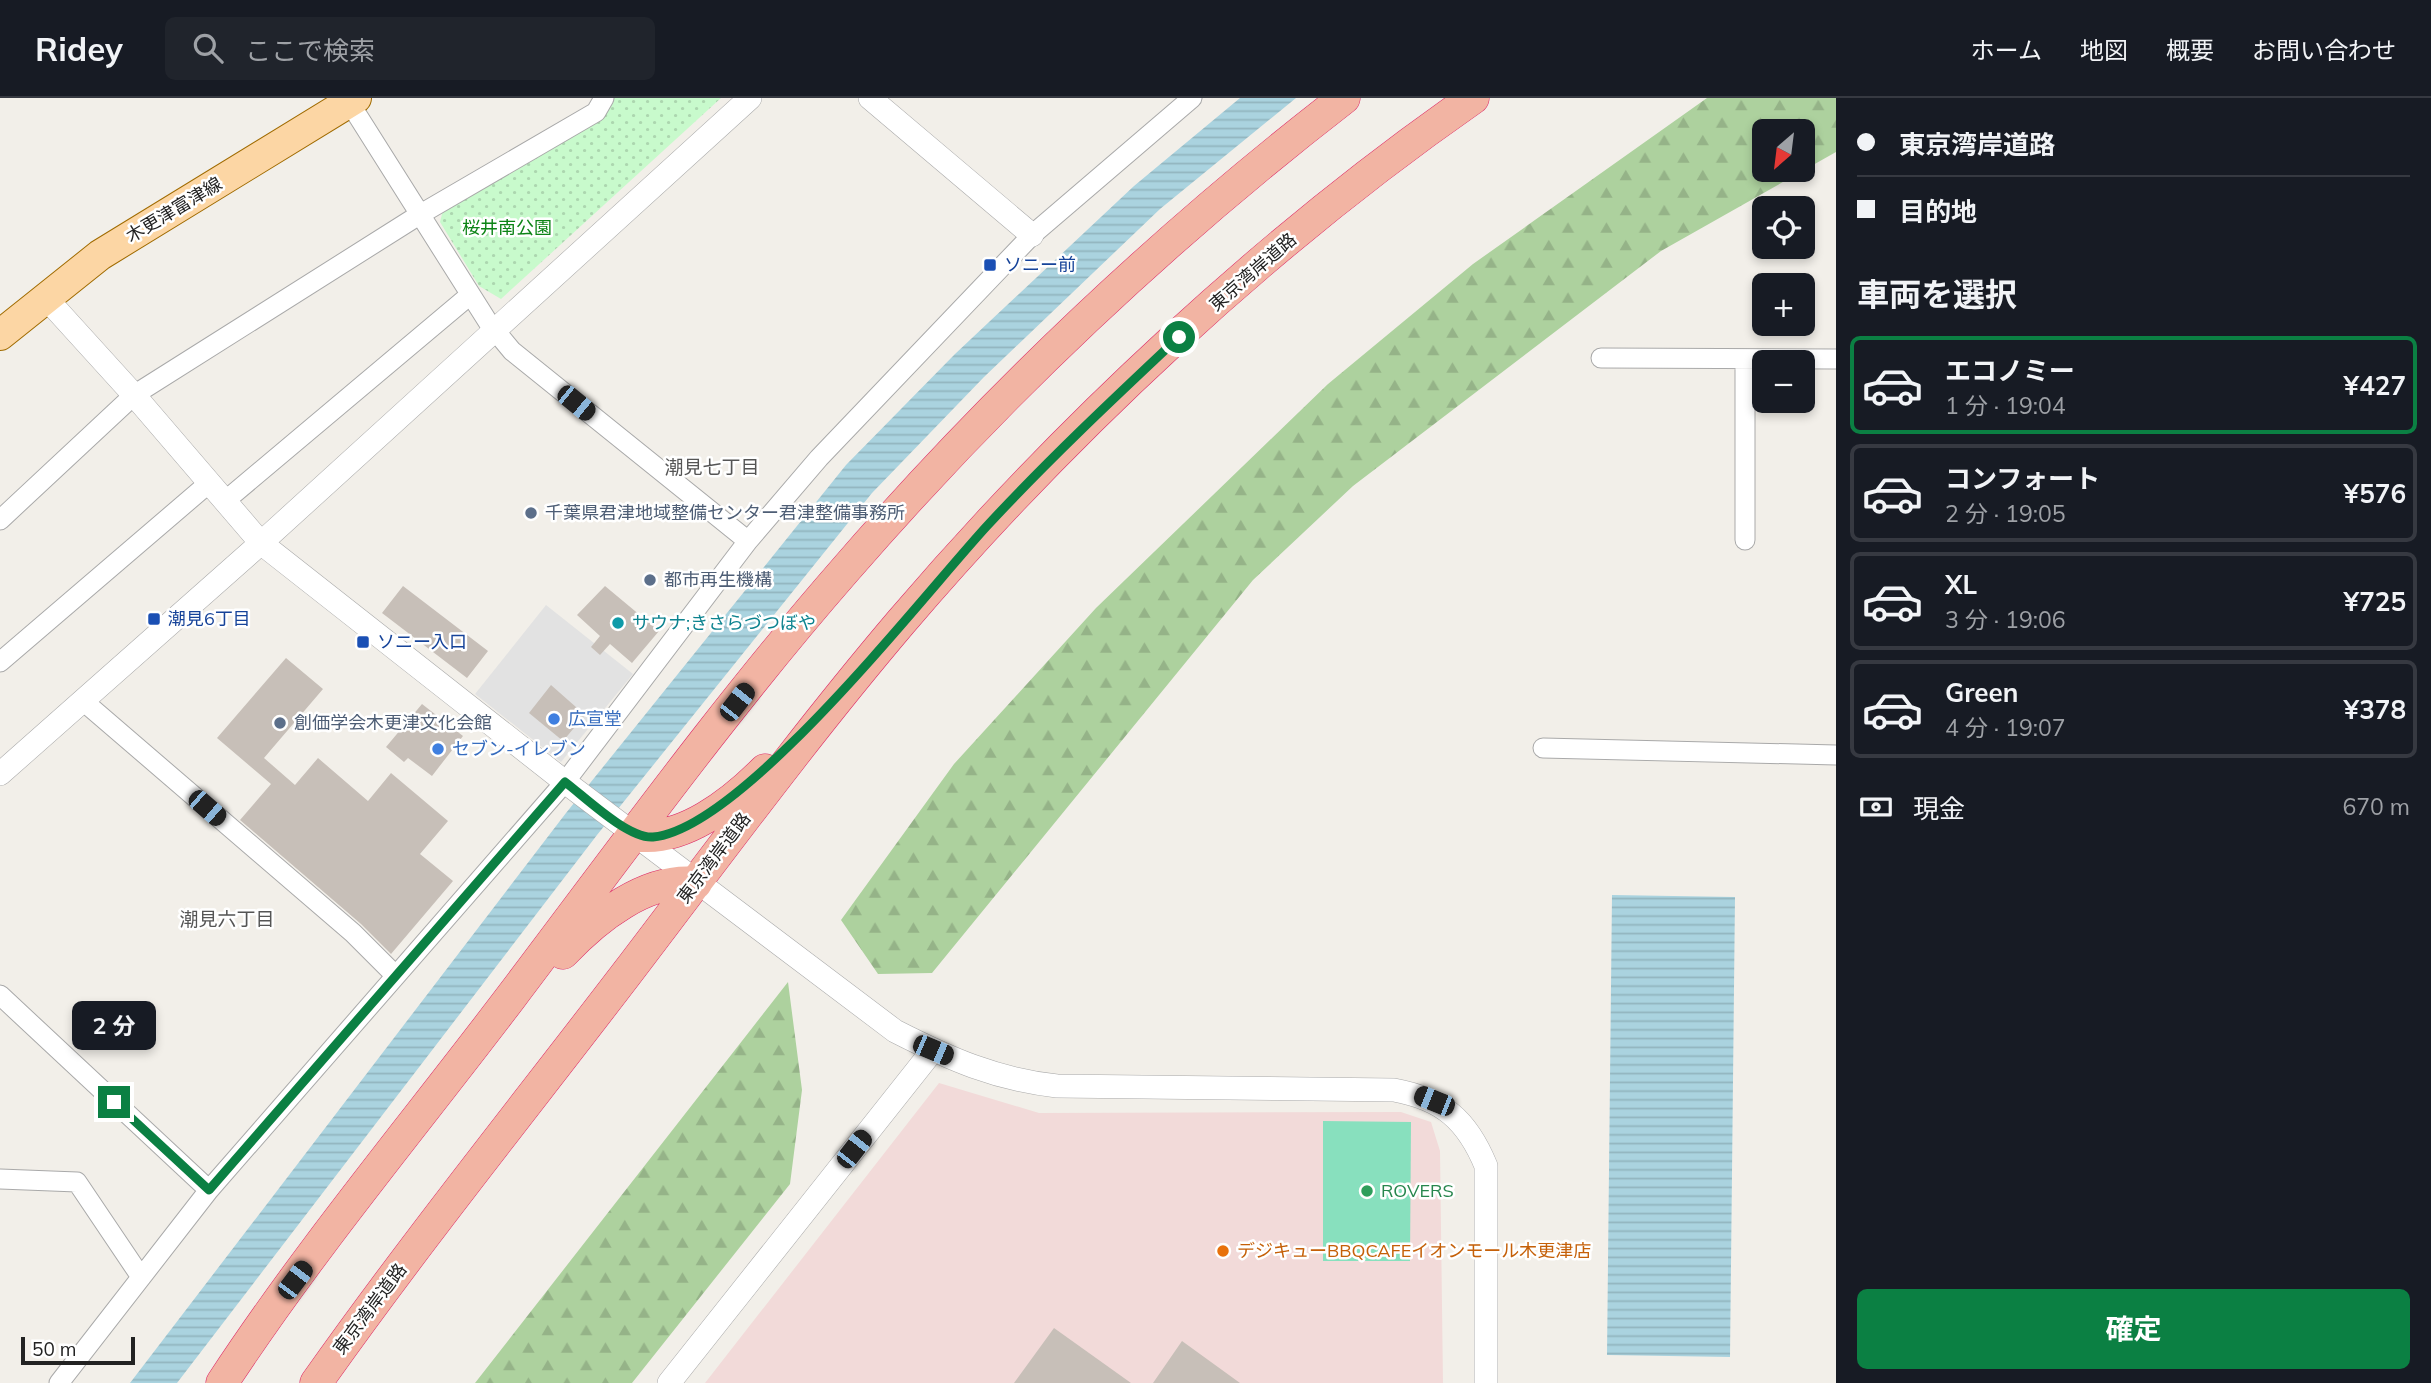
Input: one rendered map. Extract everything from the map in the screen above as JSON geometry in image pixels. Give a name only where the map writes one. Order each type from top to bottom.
[{"type":"highway","points":[[222,1383],[295,1280],[635,835],[783,642],[846,568],[980,423],[1154,256],[1344,98]]},
{"type":"highway","name":"東京湾岸道路","points":[[316,1383],[424,1236],[867,662],[988,526],[1102,409],[1270,256],[1376,169],[1473,98]]},
{"type":"highway","points":[[635,835],[650,838],[675,831],[740,793],[867,662]]},
{"type":"highway","points":[[462,1062],[566,949],[598,921],[659,887],[676,881],[696,883]]},
{"type":"main road","name":"木更津富津線","points":[[0,334],[100,255],[353,100]]},
{"type":"street","points":[[0,520],[134,395],[419,215],[596,113],[604,98]]},
{"type":"street","points":[[0,774],[261,543],[750,98]]},
{"type":"street","points":[[870,98],[1032,235]]},
{"type":"street","points":[[58,1383],[209,1190],[394,974],[565,782],[748,541],[828,448],[1032,235],[1192,98]]},
{"type":"street","points":[[353,100],[419,215],[470,295],[512,351],[748,541]]},
{"type":"street","points":[[225,501],[470,295]]},
{"type":"street","points":[[45,297],[134,395],[261,543],[696,883],[895,1031],[933,1050],[1014,1082],[1057,1086],[1394,1090],[1434,1101],[1464,1125],[1476,1141],[1486,1166],[1486,1383]]},
{"type":"street","points":[[1601,358],[1836,359]]},
{"type":"street","points":[[1745,359],[1745,540]]},
{"type":"street","points":[[0,662],[209,483]]},
{"type":"street","points":[[82,700],[353,933],[394,974]]},
{"type":"street","points":[[1544,748],[1836,755]]},
{"type":"street","points":[[0,995],[209,1190]]},
{"type":"street","points":[[670,1383],[933,1050]]},
{"type":"street","points":[[0,1178],[77,1182],[141,1277]]},
{"type":"shaded area","points":[[546,605],[633,674],[561,762],[475,694]]},
{"type":"shaded area","points":[[939,1083],[1039,1113],[1401,1112],[1431,1122],[1440,1151],[1443,1383],[705,1383]]},
{"type":"green space","name":"桜井南公園","points":[[608,98],[721,98],[501,299],[479,286],[440,222],[443,210]]},
{"type":"green space","points":[[1707,98],[1836,98],[1836,152],[1815,164],[1815,119],[1752,119],[1752,182],[1783,182],[1758,196],[1752,196],[1752,200],[1661,251],[1353,486],[1253,580],[932,973],[878,974],[841,920],[954,764],[1096,608],[1328,384],[1473,264]]},
{"type":"green space","points":[[788,982],[802,1090],[790,1184],[632,1383],[475,1383]]},
{"type":"green space","name":"ROVERS","points":[[1323,1121],[1411,1122],[1410,1261],[1323,1261]]},
{"type":"water","points":[[1240,98],[1296,98],[1160,209],[984,377],[872,493],[597,835],[177,1383],[130,1383],[566,813],[846,465],[955,354],[1134,186]]},
{"type":"water","points":[[1612,895],[1735,897],[1730,1357],[1607,1355]]},
{"type":"building","points":[[403,586],[488,651],[467,678],[382,613]]},
{"type":"building","name":"サウナ;きさらづつぼや","points":[[605,586],[659,631],[632,663],[610,644],[600,655],[591,647],[600,636],[577,615]]},
{"type":"building","points":[[286,658],[323,689],[264,758],[295,785],[318,758],[368,801],[391,773],[448,821],[420,854],[453,881],[391,954],[361,924],[240,820],[271,784],[217,738]]},
{"type":"building","points":[[551,685],[585,715],[563,741],[529,713]]},
{"type":"building","points":[[422,704],[463,736],[432,776],[408,758],[404,762],[386,747]]},
{"type":"building","points":[[1054,1328],[1131,1383],[1014,1383]]},
{"type":"building","points":[[1182,1341],[1240,1383],[1153,1383]]},
{"type":"place","name":"ソニー前","points":[[990,265]]},
{"type":"place","name":"千葉県君津地域整備センター君津整備事務所","points":[[531,513]]},
{"type":"place","name":"都市再生機構","points":[[650,580]]},
{"type":"place","name":"潮見6丁目","points":[[154,619]]},
{"type":"place","name":"サウナ;きさらづつぼや","points":[[618,623]]},
{"type":"place","name":"ソニー入口","points":[[363,642]]},
{"type":"place","name":"広宣堂","points":[[554,719]]},
{"type":"place","name":"創価学会木更津文化会館","points":[[280,723]]},
{"type":"place","name":"セブン-イレブン","points":[[438,749]]},
{"type":"place","name":"ROVERS","points":[[1367,1191]]},
{"type":"place","name":"デジキューBBQCAFEイオンモール木更津店","points":[[1223,1251]]},
{"type":"district","name":"潮見七丁目","points":[[712,467]]},
{"type":"district","name":"潮見六丁目","points":[[227,919]]},
{"type":"route","points":[[114,1102],[209,1190],[394,974],[565,782],[635,835],[650,838],[688,826],[740,793],[867,662],[988,526],[1102,409],[1179,337]]}]
